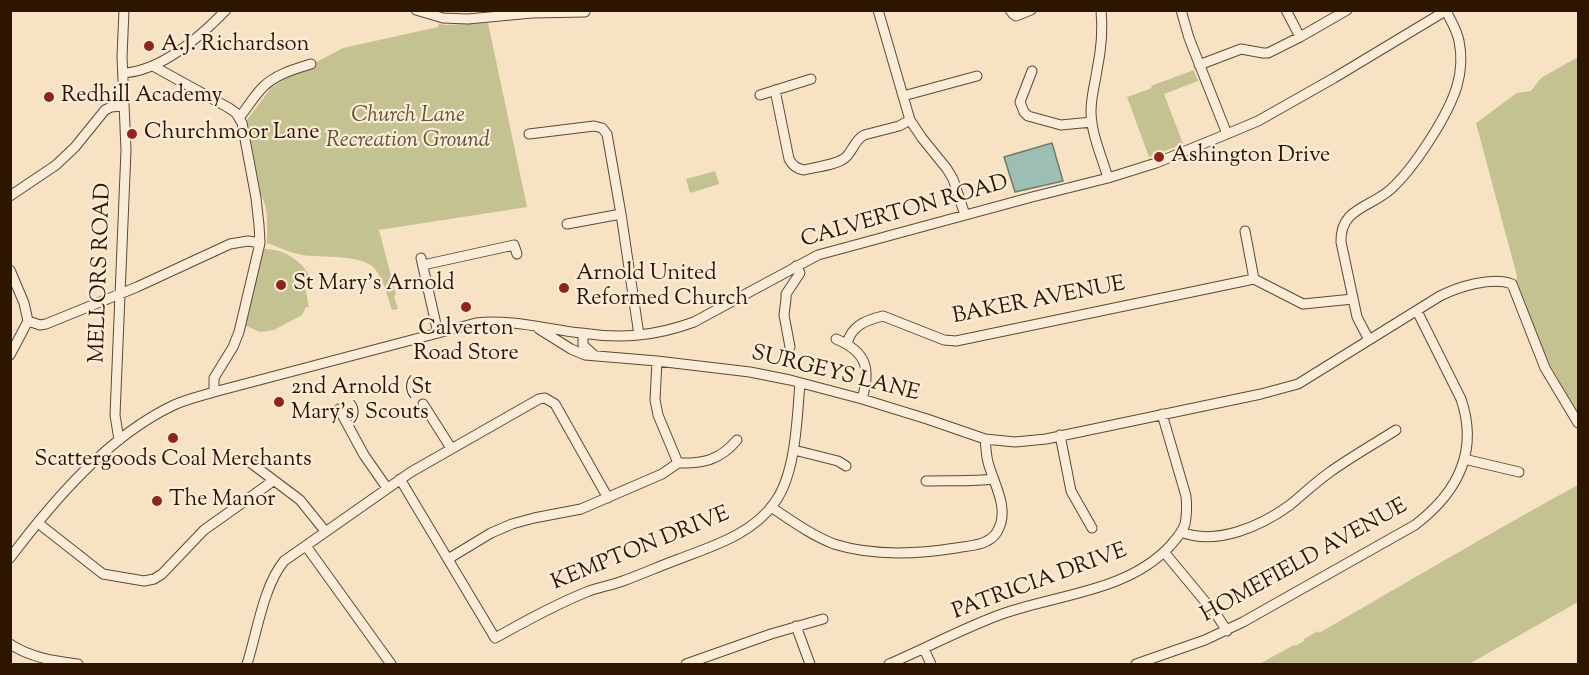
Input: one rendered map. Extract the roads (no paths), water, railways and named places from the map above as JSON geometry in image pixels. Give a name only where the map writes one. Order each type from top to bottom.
[{"type":"street","name":"MELLORS ROAD","points":[[119,440],[115,415],[126,150],[123,73],[124,10]]},
{"type":"street","points":[[123,73],[134,73],[153,66],[193,42],[226,10]]},
{"type":"street","points":[[416,10],[443,18],[468,19],[532,13],[585,12]]},
{"type":"street","points":[[878,10],[910,120],[947,169],[965,215]]},
{"type":"street","points":[[1010,10],[1016,16],[1031,10]]},
{"type":"street","points":[[1101,10],[1100,48],[1092,90],[1092,122],[1108,178]]},
{"type":"street","points":[[1181,10],[1199,65],[1227,134]]},
{"type":"street","points":[[1286,10],[1300,37]]},
{"type":"street","points":[[1199,65],[1241,49],[1268,53],[1347,10]]},
{"type":"street","points":[[1369,340],[1357,317],[1341,242],[1341,232],[1349,216],[1388,192],[1412,166],[1446,112],[1456,86],[1461,57],[1459,40],[1447,11]]},
{"type":"street","name":"CALVERTON ROAD","points":[[10,558],[72,484],[99,456],[147,420],[176,404],[482,322],[502,321],[583,334],[614,336],[660,333],[694,322],[818,255],[1108,178],[1156,163],[1227,134],[1258,121],[1447,11]]},
{"type":"street","points":[[239,118],[263,87],[273,79],[311,64]]},
{"type":"street","points":[[153,66],[230,108],[242,123],[256,198],[260,243],[239,332],[233,347],[214,378],[214,392]]},
{"type":"street","points":[[1040,83],[1030,75],[1020,102],[1028,116],[1061,125],[1092,122]]},
{"type":"street","points":[[903,96],[977,76]]},
{"type":"street","points":[[760,95],[811,79]]},
{"type":"street","points":[[775,90],[789,159],[792,164],[804,170],[839,162],[864,135],[899,126],[910,120]]},
{"type":"street","points":[[10,196],[52,167],[75,147],[105,110],[124,106]]},
{"type":"street","points":[[530,134],[542,128],[598,126],[609,138],[639,336]]},
{"type":"street","points":[[578,211],[579,222]]},
{"type":"street","points":[[567,224],[621,214]]},
{"type":"street","points":[[1245,231],[1254,279],[1261,284],[1303,304],[1353,299]]},
{"type":"street","points":[[28,321],[40,325],[46,324],[137,287],[230,244],[248,241],[260,243]]},
{"type":"street","points":[[438,333],[422,262],[514,245],[517,254]]},
{"type":"street","points":[[790,347],[784,309],[786,294],[800,273],[796,266]]},
{"type":"street","points":[[10,270],[24,303],[28,321],[10,355]]},
{"type":"street","name":"BAKER AVENUE","points":[[847,344],[854,328],[883,316],[944,339],[956,341],[1254,279]]},
{"type":"street","name":"SURGEYS LANE","points":[[534,326],[585,355],[742,371],[862,399],[985,440],[1015,442],[1046,439],[1261,394],[1298,384],[1453,290],[1504,281],[1512,284],[1545,368],[1578,423]]},
{"type":"street","name":"HOMEFIELD AVENUE","points":[[1136,664],[1163,660],[1227,631],[1415,525],[1448,493],[1457,479],[1464,459],[1466,426],[1463,405],[1417,311]]},
{"type":"street","points":[[571,332],[571,349]]},
{"type":"street","points":[[583,334],[583,345],[596,357]]},
{"type":"street","points":[[836,339],[847,344],[864,360],[866,386],[862,399]]},
{"type":"street","points":[[657,362],[656,408],[678,463]]},
{"type":"street","name":"KEMPTON DRIVE","points":[[448,560],[495,638],[552,606],[726,541],[747,529],[771,507],[782,490],[794,450],[800,383]]},
{"type":"street","points":[[259,664],[248,663],[269,587],[284,561],[400,479],[539,399],[545,398],[555,404],[608,498]]},
{"type":"street","points":[[423,404],[451,448]]},
{"type":"street","points":[[339,409],[364,455],[387,488]]},
{"type":"street","points":[[1162,414],[1186,496],[1186,515],[1181,532],[1201,536],[1224,535],[1264,521],[1289,505],[1369,442],[1396,430]]},
{"type":"street","points":[[1060,435],[1071,491],[1092,528]]},
{"type":"street","points":[[400,479],[448,560],[491,533],[512,524],[581,509],[662,474],[678,463],[704,462],[722,454],[737,440]]},
{"type":"street","points":[[771,507],[802,529],[823,539],[867,551],[936,551],[980,544],[994,536],[1002,520],[1003,510],[987,459],[985,440]]},
{"type":"street","points":[[794,450],[838,460],[846,466]]},
{"type":"street","points":[[1464,459],[1514,473]]},
{"type":"street","points":[[247,460],[300,500],[325,531]]},
{"type":"street","points":[[926,481],[972,482],[993,479]]},
{"type":"street","points":[[38,523],[103,574],[144,581],[154,579],[162,573],[204,530],[273,481]]},
{"type":"street","name":"PATRICIA DRIVE","points":[[889,664],[959,631],[1015,609],[1119,580],[1164,552],[1181,532]]},
{"type":"street","points":[[306,546],[391,664]]},
{"type":"street","points":[[1164,552],[1227,631]]},
{"type":"street","points":[[686,664],[822,619]]},
{"type":"street","points":[[796,626],[810,664]]},
{"type":"street","points":[[10,644],[39,657],[78,664]]},
{"type":"street","points":[[924,649],[932,664]]},
{"type":"water","points":[[1052,143],[1063,181],[1015,192],[1004,157]]},
{"type":"place","name":"A.J. Richardson","points":[[149,46]]},
{"type":"place","name":"Redhill Academy","points":[[49,97]]},
{"type":"place","name":"Churchmoor Lane","points":[[132,134]]},
{"type":"place","name":"Ashington Drive","points":[[1159,157]]},
{"type":"place","name":"St Mary's Arnold","points":[[281,285]]},
{"type":"place","name":"Arnold United Reformed Church","points":[[564,288]]},
{"type":"place","name":"Calverton Road Store","points":[[466,307]]},
{"type":"place","name":"2nd Arnold (St Mary's) Scouts","points":[[279,402]]},
{"type":"place","name":"Scattergoods Coal Merchants","points":[[173,438]]},
{"type":"place","name":"The Manor","points":[[157,501]]},
{"type":"park label","name":"Church Lane Recreation Ground","points":[[408,130]]}]
